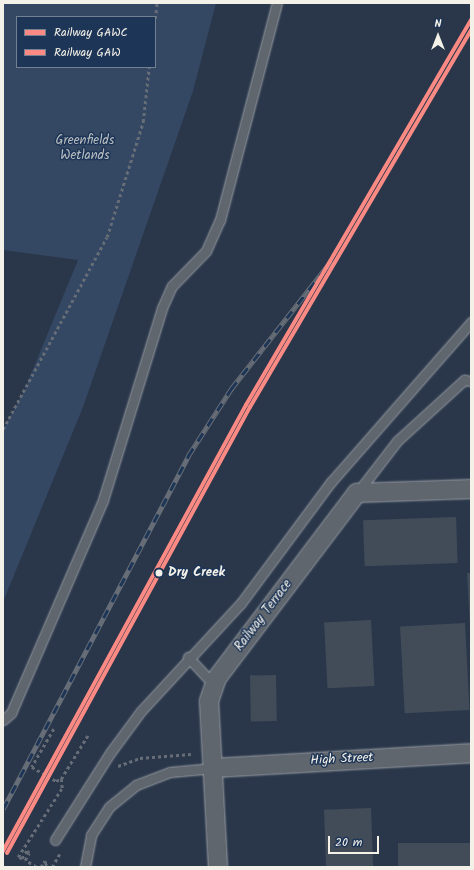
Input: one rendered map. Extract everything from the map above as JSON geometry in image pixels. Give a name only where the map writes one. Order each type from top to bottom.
[{"type":"street","points":[[357,493],[471,489]]},
{"type":"street","name":"Railway Terrace","points":[[218,867],[214,768],[209,701],[213,684],[357,493]]},
{"type":"street","name":"High Street","points":[[214,768],[471,753]]},
{"type":"lane","points":[[3,720],[11,713],[103,500],[162,308],[172,286],[206,252],[220,220],[277,3]]},
{"type":"lane","points":[[55,840],[110,753],[188,658],[241,603],[331,482],[471,322]]},
{"type":"lane","points":[[357,493],[397,441],[464,380],[471,381]]},
{"type":"lane","points":[[188,658],[213,684]]},
{"type":"lane","points":[[85,867],[91,835],[109,807],[136,785],[170,772],[214,768]]},
{"type":"path","points":[[155,16],[157,3]]},
{"type":"path","points":[[3,429],[107,237],[143,122],[149,68]]},
{"type":"path","points":[[54,728],[32,767],[56,781],[61,779]]},
{"type":"path","points":[[36,867],[25,860],[29,853],[26,851],[22,859],[18,857],[62,788],[61,779],[88,735]]},
{"type":"path","points":[[41,867],[44,861],[47,863],[45,867]]},
{"type":"green space","name":"Greenfields Wetlands","points":[[3,3],[216,3],[193,91],[83,407],[3,602],[3,429],[24,391],[78,260],[3,250]]},
{"type":"building","points":[[456,517],[458,563],[365,566],[363,520]]},
{"type":"building","points":[[467,573],[471,573],[471,626],[470,626]]},
{"type":"building","points":[[371,620],[374,686],[328,688],[324,622]]},
{"type":"building","points":[[465,623],[470,710],[405,713],[400,626]]},
{"type":"building","points":[[250,675],[276,675],[277,721],[251,721]]},
{"type":"building","points":[[371,808],[373,867],[326,867],[324,810]]},
{"type":"building","points":[[398,843],[471,843],[471,867],[398,867]]},
{"type":"railway","points":[[3,809],[188,456],[231,389],[334,257]]},
{"type":"rail line","name":"GAWC","points":[[3,851],[246,405],[471,20]]},
{"type":"rail line","name":"GAW","points":[[7,853],[250,407],[471,30]]},
{"type":"place","name":"Dry Creek","points":[[159,573]]}]
